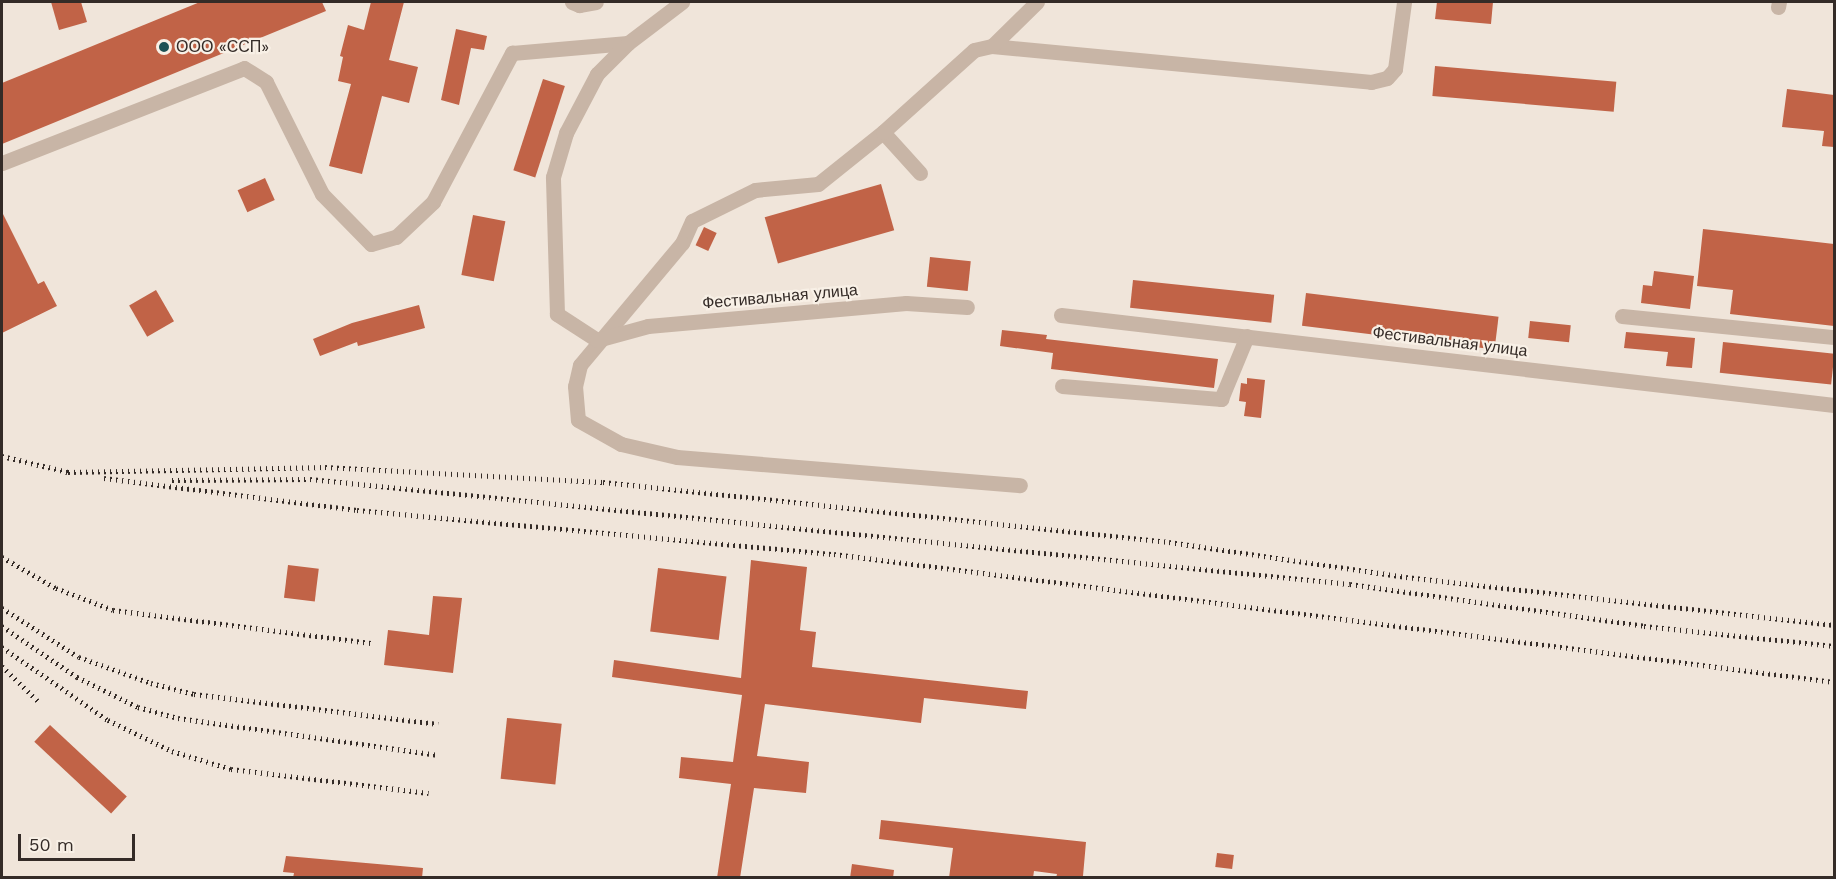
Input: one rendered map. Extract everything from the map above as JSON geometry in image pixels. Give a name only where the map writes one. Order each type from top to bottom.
[{"type":"street","points":[[572,2],[579,5],[597,2]]},
{"type":"street","points":[[597,340],[557,314],[553,177],[566,134],[597,74],[628,43],[682,2]]},
{"type":"street","points":[[992,46],[1037,2]]},
{"type":"street","points":[[1020,484],[677,457],[621,444],[578,420],[575,386],[579,364],[597,340],[682,243],[692,221],[756,190],[818,184],[883,132],[974,50],[992,46],[1371,82],[1387,78],[1395,69],[1404,2]]},
{"type":"street","points":[[2,164],[244,68],[266,82],[322,194],[371,244],[396,237],[433,202],[512,53],[628,43]]},
{"type":"street","points":[[883,132],[920,173]]},
{"type":"street","name":"Фестивальная улица","points":[[597,340],[648,326],[906,303],[967,307]]},
{"type":"street","name":"Фестивальная улица","points":[[1061,315],[1834,405]]},
{"type":"street","points":[[1622,316],[1834,336]]},
{"type":"street","points":[[1062,386],[1221,399],[1247,336]]},
{"type":"building","points":[[51,2],[81,2],[87,22],[59,30]]},
{"type":"building","name":"ООО «ССП»","points":[[200,2],[322,2],[326,11],[2,144],[2,83]]},
{"type":"building","points":[[371,2],[404,2],[389,60],[418,67],[409,103],[382,96],[362,174],[329,166],[351,84],[338,81],[343,57],[340,56],[348,25],[364,30]]},
{"type":"building","points":[[1437,2],[1493,2],[1491,24],[1435,19]]},
{"type":"building","points":[[456,29],[487,36],[484,50],[471,48],[459,105],[441,100]]},
{"type":"building","points":[[1435,66],[1616,82],[1614,112],[1432,96]]},
{"type":"building","points":[[543,79],[565,86],[535,177],[513,170]]},
{"type":"building","points":[[1787,89],[1834,95],[1834,147],[1822,146],[1824,131],[1782,127]]},
{"type":"building","points":[[265,178],[275,200],[247,212],[238,190]]},
{"type":"building","points":[[881,184],[894,230],[778,263],[765,217]]},
{"type":"building","points":[[2,212],[38,284],[44,281],[57,306],[2,333]]},
{"type":"building","points":[[473,215],[505,221],[494,281],[461,275]]},
{"type":"building","points":[[704,227],[717,233],[708,251],[696,245]]},
{"type":"building","points":[[1703,229],[1834,244],[1834,326],[1730,314],[1733,290],[1697,286]]},
{"type":"building","points":[[930,257],[971,261],[968,291],[927,287]]},
{"type":"building","points":[[1654,271],[1694,276],[1690,309],[1641,303],[1643,285],[1652,286]]},
{"type":"building","points":[[1133,280],[1274,295],[1271,323],[1130,308]]},
{"type":"building","points":[[156,290],[174,321],[147,337],[129,306]]},
{"type":"building","points":[[1306,293],[1499,317],[1495,349],[1302,326]]},
{"type":"building","points":[[419,305],[425,328],[358,346],[357,342],[320,356],[313,339],[352,323]]},
{"type":"building","points":[[1530,321],[1571,325],[1569,342],[1528,338]]},
{"type":"building","points":[[1002,330],[1047,335],[1046,339],[1218,359],[1214,388],[1051,369],[1053,353],[1000,346]]},
{"type":"building","points":[[1626,332],[1695,338],[1692,368],[1666,366],[1668,352],[1624,348]]},
{"type":"building","points":[[1723,342],[1834,354],[1831,385],[1720,373]]},
{"type":"building","points":[[1247,378],[1265,380],[1261,418],[1244,416],[1246,402],[1239,401],[1241,383],[1247,384]]},
{"type":"building","points":[[751,560],[807,567],[800,630],[816,632],[812,667],[1028,691],[1026,709],[924,698],[921,723],[765,704],[757,756],[809,762],[806,793],[754,788],[740,878],[717,878],[731,784],[679,778],[681,757],[733,762],[742,695],[612,677],[614,660],[741,678]]},
{"type":"building","points":[[288,565],[319,569],[315,602],[284,598]]},
{"type":"building","points":[[658,568],[726,576],[719,640],[650,632]]},
{"type":"building","points":[[433,596],[462,598],[453,673],[384,665],[388,630],[429,635]]},
{"type":"building","points":[[507,718],[562,724],[555,784],[501,779]]},
{"type":"building","points":[[50,725],[127,797],[111,813],[34,742]]},
{"type":"building","points":[[881,820],[1086,842],[1083,876],[1056,878],[1057,874],[1034,871],[1033,878],[949,878],[953,848],[879,839]]},
{"type":"building","points":[[1217,853],[1234,855],[1232,869],[1215,867]]},
{"type":"building","points":[[286,856],[423,868],[422,878],[293,878],[294,873],[283,872]]},
{"type":"building","points":[[852,864],[894,870],[893,878],[850,878]]},
{"type":"railway","points":[[2,456],[68,472],[325,467],[603,482],[1169,542],[1406,577],[1834,625]]},
{"type":"railway","points":[[104,478],[357,510],[834,554],[1834,682]]},
{"type":"railway","points":[[172,480],[310,479],[1350,584],[1644,626],[1834,646]]},
{"type":"railway","points":[[2,557],[56,588],[113,610],[371,643]]},
{"type":"railway","points":[[2,608],[79,657],[151,683],[194,694],[438,724]]},
{"type":"railway","points":[[2,626],[77,677],[138,707],[178,718],[438,755]]},
{"type":"railway","points":[[2,647],[108,720],[172,751],[231,769],[429,793]]},
{"type":"railway","points":[[2,666],[38,701]]},
{"type":"place","name":"ООО «ССП»","points":[[164,47]]}]
